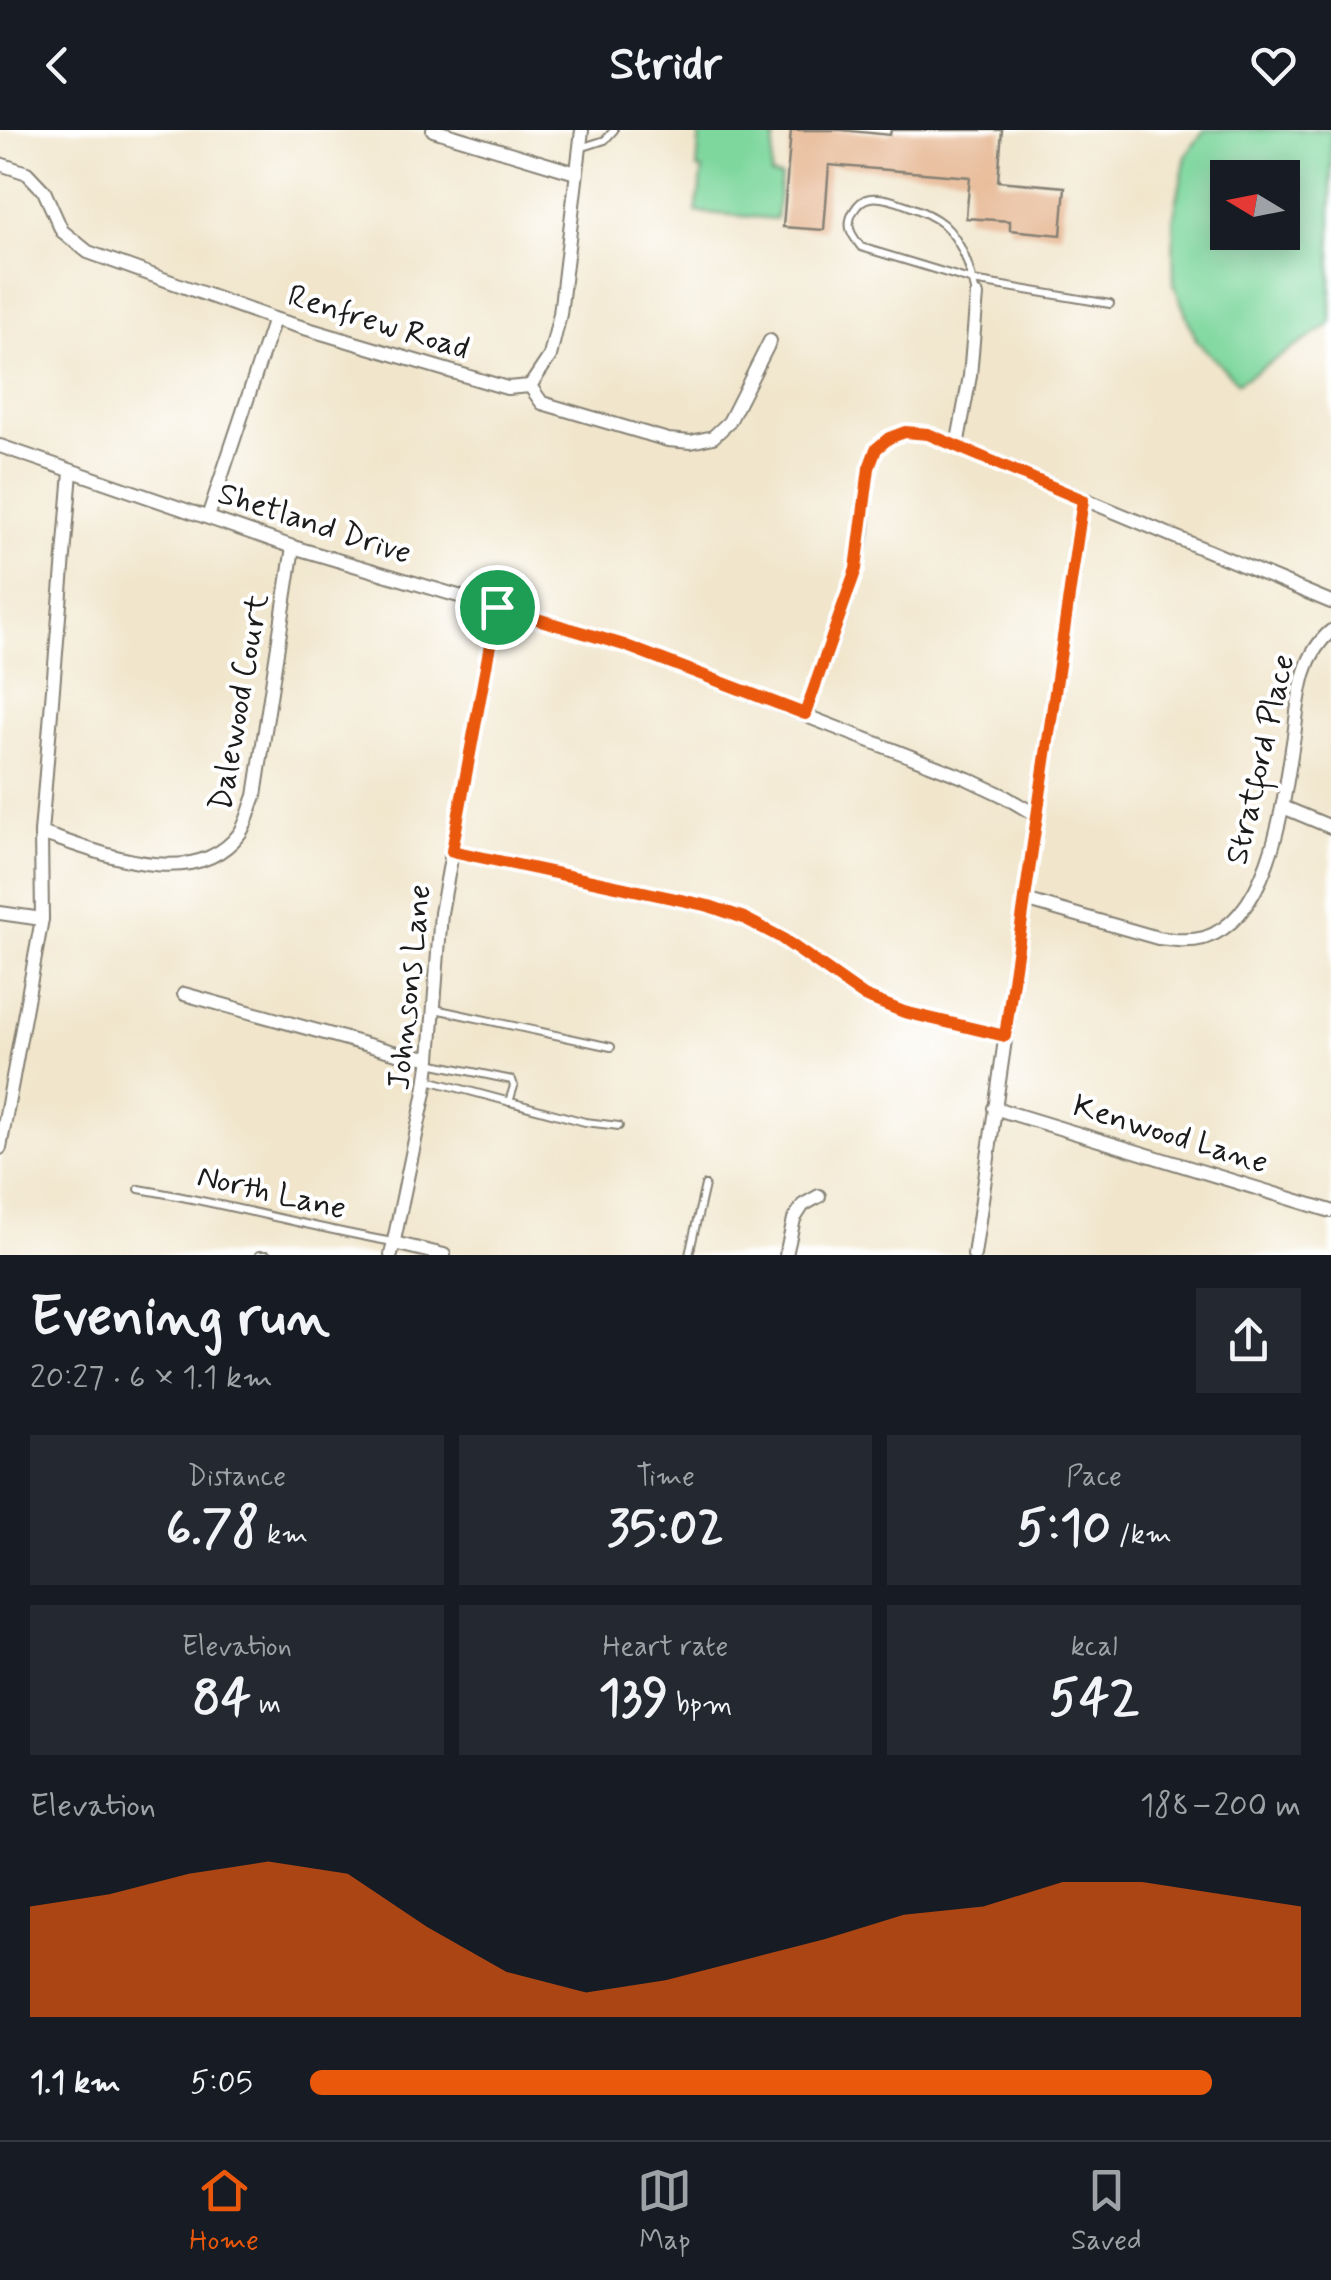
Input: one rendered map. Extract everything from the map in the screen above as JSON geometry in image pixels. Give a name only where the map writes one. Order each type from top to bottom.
[{"type":"street","points":[[434,130],[576,173]]},
{"type":"street","points":[[582,130],[560,314],[550,356],[530,386],[542,403],[668,440],[691,442],[714,436],[729,422],[770,342]]},
{"type":"street","name":"Renfrew Road","points":[[0,164],[27,173],[44,191],[62,231],[88,252],[274,319],[507,388],[530,386]]},
{"type":"street","points":[[957,446],[970,376],[975,288]]},
{"type":"street","points":[[208,517],[274,319]]},
{"type":"street","points":[[805,714],[856,569],[869,468],[876,449],[905,432],[928,434],[1331,602]]},
{"type":"street","name":"Shetland Drive","points":[[0,446],[293,547],[624,645],[968,779],[1036,815]]},
{"type":"street","points":[[0,1148],[42,919],[41,833],[70,472]]},
{"type":"street","points":[[974,1255],[1083,500]]},
{"type":"street","name":"Dalewood Court","points":[[41,833],[124,860],[160,864],[194,863],[222,852],[242,830],[255,796],[293,547]]},
{"type":"street","name":"Johnsons Lane","points":[[393,1249],[427,1080],[441,913],[497,607]]},
{"type":"street","name":"Stratford Place","points":[[1025,900],[1181,941],[1205,938],[1226,926],[1246,904],[1262,876],[1282,806],[1303,676],[1312,651],[1331,632]]},
{"type":"street","points":[[1282,806],[1331,827]]},
{"type":"street","points":[[452,851],[709,906],[744,918],[780,937],[864,996],[904,1012],[1005,1036]]},
{"type":"street","points":[[0,913],[42,919]]},
{"type":"street","points":[[184,994],[430,1061]]},
{"type":"street","name":"Kenwood Lane","points":[[994,1108],[1331,1211]]},
{"type":"street","points":[[786,1255],[794,1220],[803,1205],[819,1196]]},
{"type":"street","points":[[393,1249],[444,1255]]},
{"type":"lane","points":[[579,149],[605,140],[614,130]]},
{"type":"lane","points":[[975,288],[968,262],[942,224],[882,198],[860,201],[849,224],[851,235],[861,247],[975,288],[1110,304]]},
{"type":"lane","points":[[434,1009],[610,1047]]},
{"type":"lane","points":[[430,1061],[512,1080],[509,1102]]},
{"type":"lane","points":[[427,1080],[585,1122],[619,1126]]},
{"type":"lane","points":[[689,1255],[705,1186]]},
{"type":"lane","name":"North Lane","points":[[139,1190],[188,1197],[393,1249]]},
{"type":"lane","points":[[259,1255],[268,1255]]},
{"type":"green space","points":[[700,130],[775,130],[771,175],[781,177],[776,219],[696,212],[703,170],[697,169]]},
{"type":"green space","points":[[1204,130],[1331,130],[1331,324],[1238,383],[1196,340],[1174,284],[1173,220],[1186,156]]},
{"type":"building","points":[[791,130],[890,135],[891,130],[1002,130],[998,181],[1065,187],[1061,235],[1010,230],[1010,221],[966,218],[970,177],[829,165],[824,230],[783,227]]},
{"type":"route","points":[[905,432],[928,434],[1083,500],[1005,1036],[904,1012],[864,996],[780,937],[744,918],[709,906],[452,851],[497,607],[624,645],[805,714],[856,569],[869,468],[876,449],[889,438],[905,432]]}]
